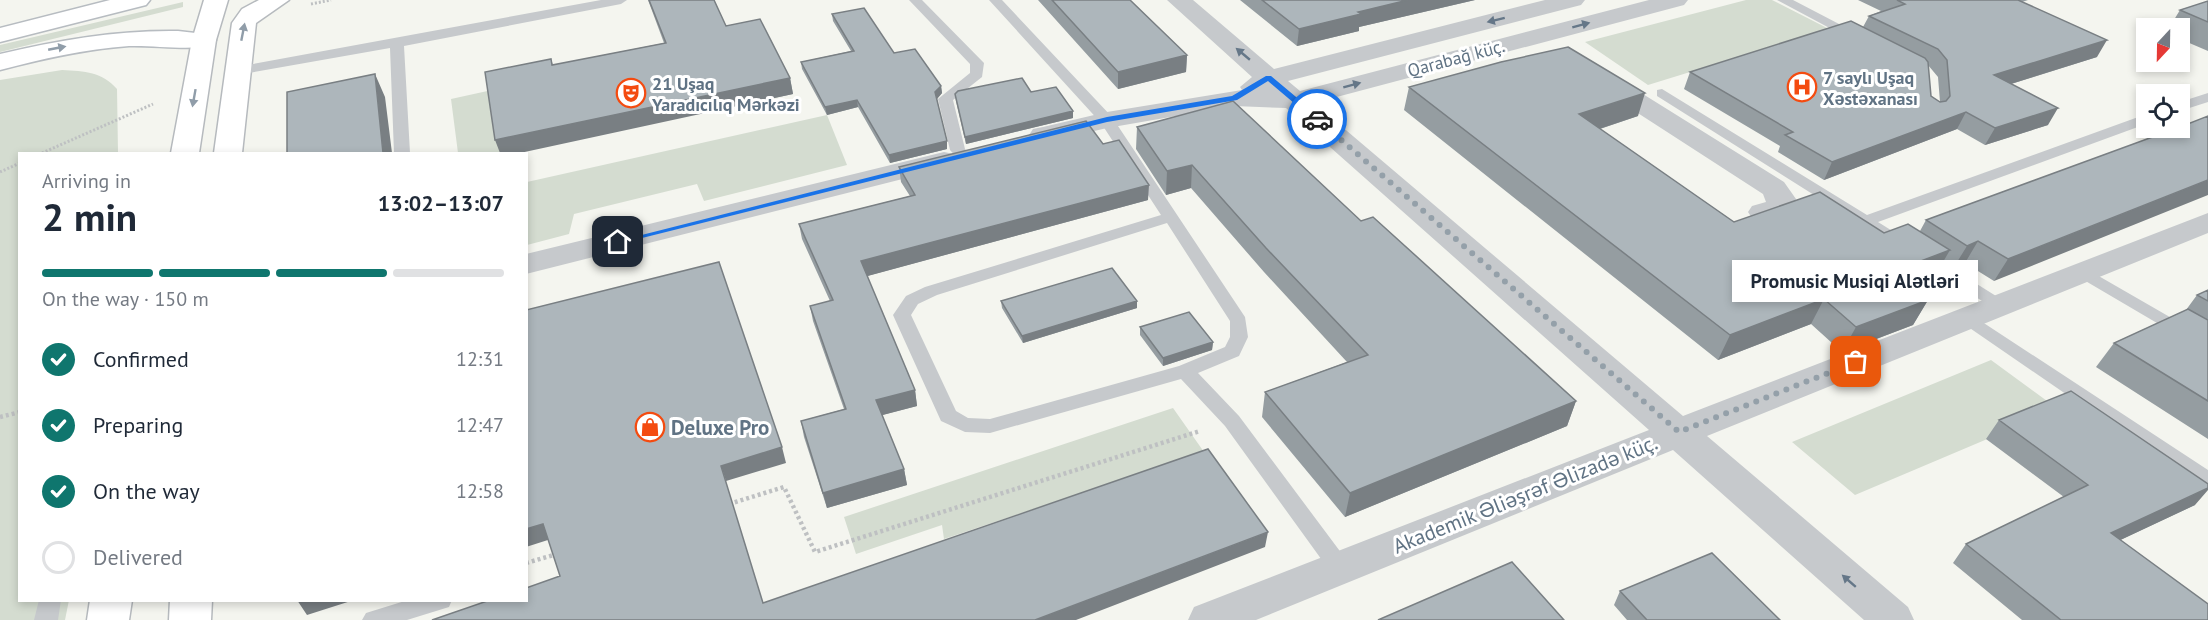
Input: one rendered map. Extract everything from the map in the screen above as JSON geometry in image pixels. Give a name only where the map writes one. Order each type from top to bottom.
[{"type":"main road","points":[[0,35],[138,0]]},
{"type":"main road","points":[[185,152],[204,40],[216,0]]},
{"type":"main road","points":[[228,152],[244,23],[250,14],[277,0]]},
{"type":"main road","points":[[0,62],[52,49],[112,39],[164,36],[204,40]]},
{"type":"main road","points":[[108,620],[111,602]]},
{"type":"main road","points":[[190,620],[192,602]]},
{"type":"street","points":[[1179,0],[1893,620]]},
{"type":"street","name":"Qarabağ küç.","points":[[1234,98],[1269,78],[1573,0]]},
{"type":"street","name":"Qarabağ küç.","points":[[1018,142],[1107,120],[1234,98],[1295,100],[1676,0]]},
{"type":"street","points":[[1535,37],[1773,189],[1781,199],[1779,207],[1763,212]]},
{"type":"street","points":[[528,264],[974,153]]},
{"type":"street","name":"Akademik Əliəşrəf Əlizadə küç.","points":[[1209,620],[2083,272],[2203,229]]},
{"type":"lane","points":[[237,71],[621,0]]},
{"type":"lane","points":[[915,0],[977,63],[979,69],[977,74],[945,99],[958,150],[974,153]]},
{"type":"lane","points":[[995,0],[1107,120],[1239,321],[1239,337],[1232,351],[1185,371],[990,426],[965,425],[948,416],[902,315],[912,300],[931,291],[1170,217]]},
{"type":"lane","points":[[1784,0],[1873,45]]},
{"type":"lane","points":[[397,43],[402,152]]},
{"type":"lane","points":[[1662,93],[1866,221],[2208,481]]},
{"type":"lane","points":[[2190,103],[2208,97]]},
{"type":"lane","points":[[1866,221],[2136,123]]},
{"type":"lane","points":[[2083,272],[2208,347]]},
{"type":"lane","points":[[1185,371],[1232,421],[1340,568]]},
{"type":"lane","points":[[46,620],[50,602]]},
{"type":"lane","points":[[374,620],[434,602]]},
{"type":"path","points":[[304,5],[331,0]]},
{"type":"path","points":[[44,152],[153,104]]},
{"type":"path","points":[[0,172],[18,164]]},
{"type":"path","points":[[0,417],[18,412]]},
{"type":"path","points":[[717,507],[784,488],[815,552],[1232,421]]},
{"type":"path","points":[[528,562],[560,554]]},
{"type":"shaded area","points":[[1746,0],[1772,0],[1829,29],[1648,85],[1585,42]]},
{"type":"shaded area","points":[[183,2],[183,7],[0,52],[0,45]]},
{"type":"shaded area","points":[[62,70],[78,71],[99,76],[117,89],[118,152],[18,152],[18,602],[69,602],[65,620],[0,620],[0,80]]},
{"type":"shaded area","points":[[492,90],[501,152],[458,152],[451,99]]},
{"type":"shaded area","points":[[827,115],[847,165],[704,201],[697,184],[574,214],[569,234],[528,245],[528,182]]},
{"type":"shaded area","points":[[1991,360],[2058,409],[1855,495],[1792,442]]},
{"type":"shaded area","points":[[1173,408],[1204,452],[944,539],[942,525],[856,554],[844,517]]},
{"type":"building","points":[[649,0],[714,0],[726,26],[760,19],[790,78],[495,140],[485,72],[551,59],[552,65],[666,43]]},
{"type":"building","points":[[1052,0],[1130,0],[1187,55],[1118,72]]},
{"type":"building","points":[[1262,0],[1408,0],[1299,29]]},
{"type":"building","points":[[1897,0],[2018,0],[2107,40],[1994,75],[2058,108],[1995,128],[1966,112],[1832,162],[1785,135],[1793,132],[1690,72],[1851,21],[1925,58],[1928,62],[1931,96],[1940,102],[1946,101],[1950,96],[1947,60],[1938,49],[1869,16],[1905,4]]},
{"type":"building","points":[[2208,1],[2208,22],[2180,10]]},
{"type":"building","points":[[864,8],[894,53],[915,49],[941,86],[935,92],[947,141],[889,155],[857,100],[825,107],[801,62],[854,51],[832,14]]},
{"type":"building","points":[[1568,47],[1645,93],[1579,114],[1734,222],[1820,192],[1884,233],[1908,224],[1950,250],[1884,275],[1928,300],[1856,327],[1824,299],[1730,335],[1409,87]]},
{"type":"building","points":[[375,74],[383,152],[287,152],[287,92]]},
{"type":"building","points":[[1022,78],[1031,92],[1056,87],[1073,111],[965,137],[955,94],[958,91]]},
{"type":"building","points":[[1233,101],[1361,221],[1373,217],[1576,401],[1350,493],[1265,392],[1368,355],[1266,248],[1192,165],[1167,171],[1137,127]]},
{"type":"building","points":[[2208,116],[2208,180],[2008,259],[1978,241],[1967,246],[1926,220],[2150,138],[2190,138],[2190,123]]},
{"type":"building","points":[[1086,121],[1103,144],[1119,140],[1149,185],[861,261],[915,390],[876,400],[904,469],[823,493],[801,421],[846,409],[810,306],[833,300],[799,224],[915,195],[899,167]]},
{"type":"building","points":[[719,262],[782,447],[721,466],[763,603],[1208,449],[1268,532],[1035,620],[432,620],[484,602],[528,602],[528,587],[560,576],[543,524],[528,528],[528,310]]},
{"type":"building","points":[[1112,268],[1137,301],[1022,336],[1001,301]]},
{"type":"building","points":[[2208,290],[2208,301],[2197,295]]},
{"type":"building","points":[[2188,309],[2208,320],[2208,401],[2114,343]]},
{"type":"building","points":[[1189,312],[1213,342],[1163,358],[1140,327]]},
{"type":"building","points":[[2071,391],[2208,484],[2208,488],[2111,533],[2208,604],[2208,620],[2061,620],[1966,544],[2088,485],[1999,420]]},
{"type":"building","points":[[1712,553],[1780,620],[1647,620],[1620,591]]},
{"type":"building","points":[[1512,562],[1564,620],[1378,620]]},
{"type":"way so far","points":[[1317,119],[1679,432],[1856,362]]},
{"type":"place","name":"7 saylı Uşaq Xəstəxanası","points":[[1802,87]]},
{"type":"place","name":"21 Uşaq Yaradıcılıq Mərkəzi","points":[[631,93]]},
{"type":"place","name":"Promusic Musiqi Alətləri","points":[[1856,362]]},
{"type":"place","name":"Deluxe Pro","points":[[650,427]]},
{"type":"route","points":[[618,242],[1107,120],[1234,98],[1269,78],[1317,119]]}]
